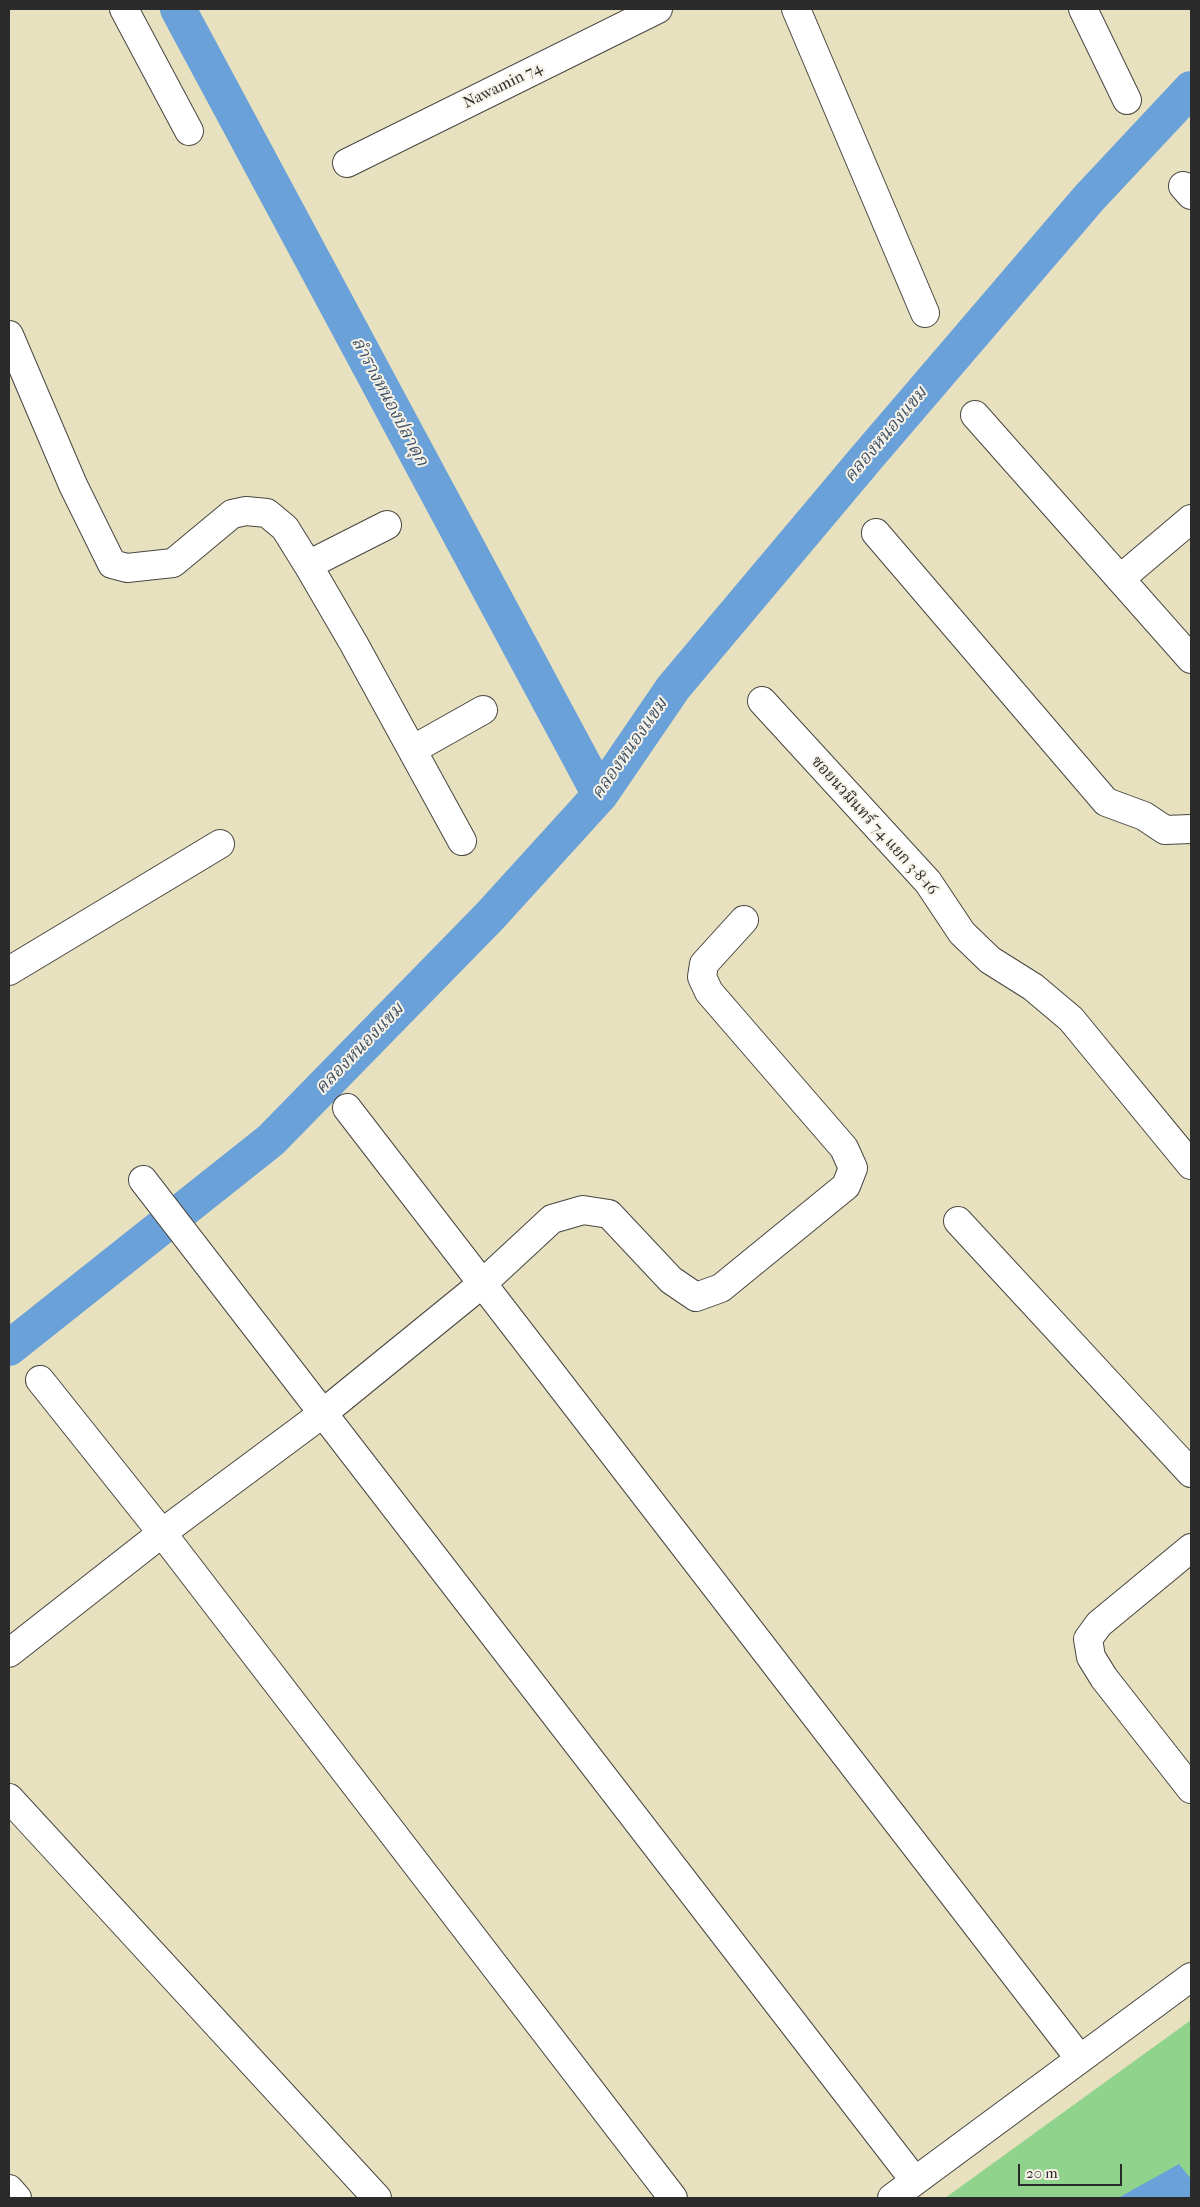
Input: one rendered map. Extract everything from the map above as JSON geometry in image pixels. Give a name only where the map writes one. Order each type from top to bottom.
[{"type":"street","points":[[124,9],[189,131]]},
{"type":"street","name":"Nawamin 74","points":[[347,163],[658,9]]},
{"type":"street","points":[[796,9],[925,313]]},
{"type":"street","points":[[1083,9],[1127,100]]},
{"type":"street","points":[[9,335],[72,485],[112,564],[127,568],[173,563],[232,514],[246,511],[267,513],[285,528],[308,565],[462,841]]},
{"type":"street","points":[[976,415],[1191,659]]},
{"type":"street","points":[[1120,579],[1191,519]]},
{"type":"street","points":[[308,565],[387,525]]},
{"type":"street","points":[[876,533],[1106,802],[1144,816],[1165,830],[1191,829]]},
{"type":"street","name":"ซอยนวมินทร์ 74 แยก 3-8-16","points":[[762,701],[928,882],[962,933],[990,960],[1033,987],[1071,1019],[1191,1165]]},
{"type":"street","points":[[412,750],[483,710]]},
{"type":"street","points":[[9,970],[220,844]]},
{"type":"street","points":[[9,1653],[162,1533],[322,1414],[483,1283],[552,1219],[583,1210],[609,1214],[671,1280],[696,1297],[721,1288],[846,1186],[853,1168],[844,1148],[709,992],[702,977],[704,964],[744,920]]},
{"type":"street","points":[[347,1108],[1080,2060]]},
{"type":"street","points":[[143,1180],[915,2181]]},
{"type":"street","points":[[958,1221],[1191,1473]]},
{"type":"street","points":[[40,1380],[162,1533],[673,2198]]},
{"type":"street","points":[[1191,1548],[1099,1624],[1088,1638],[1091,1657],[1104,1678],[1191,1789]]},
{"type":"street","points":[[9,1798],[377,2198]]},
{"type":"street","points":[[892,2198],[1191,1977]]},
{"type":"street","points":[[9,2189],[17,2198]]},
{"type":"green space","points":[[1191,2020],[1191,2198],[945,2198]]},
{"type":"water","points":[[1179,2164],[1191,2179],[1191,2198],[1118,2198]]},
{"type":"waterway","name":"ลำรางหนองปลาดุก","points":[[178,9],[600,795]]},
{"type":"waterway","name":"คลองหนองแขม","points":[[9,1348],[271,1140],[490,916],[600,795],[673,688],[868,456],[1089,198],[1191,89]]}]
